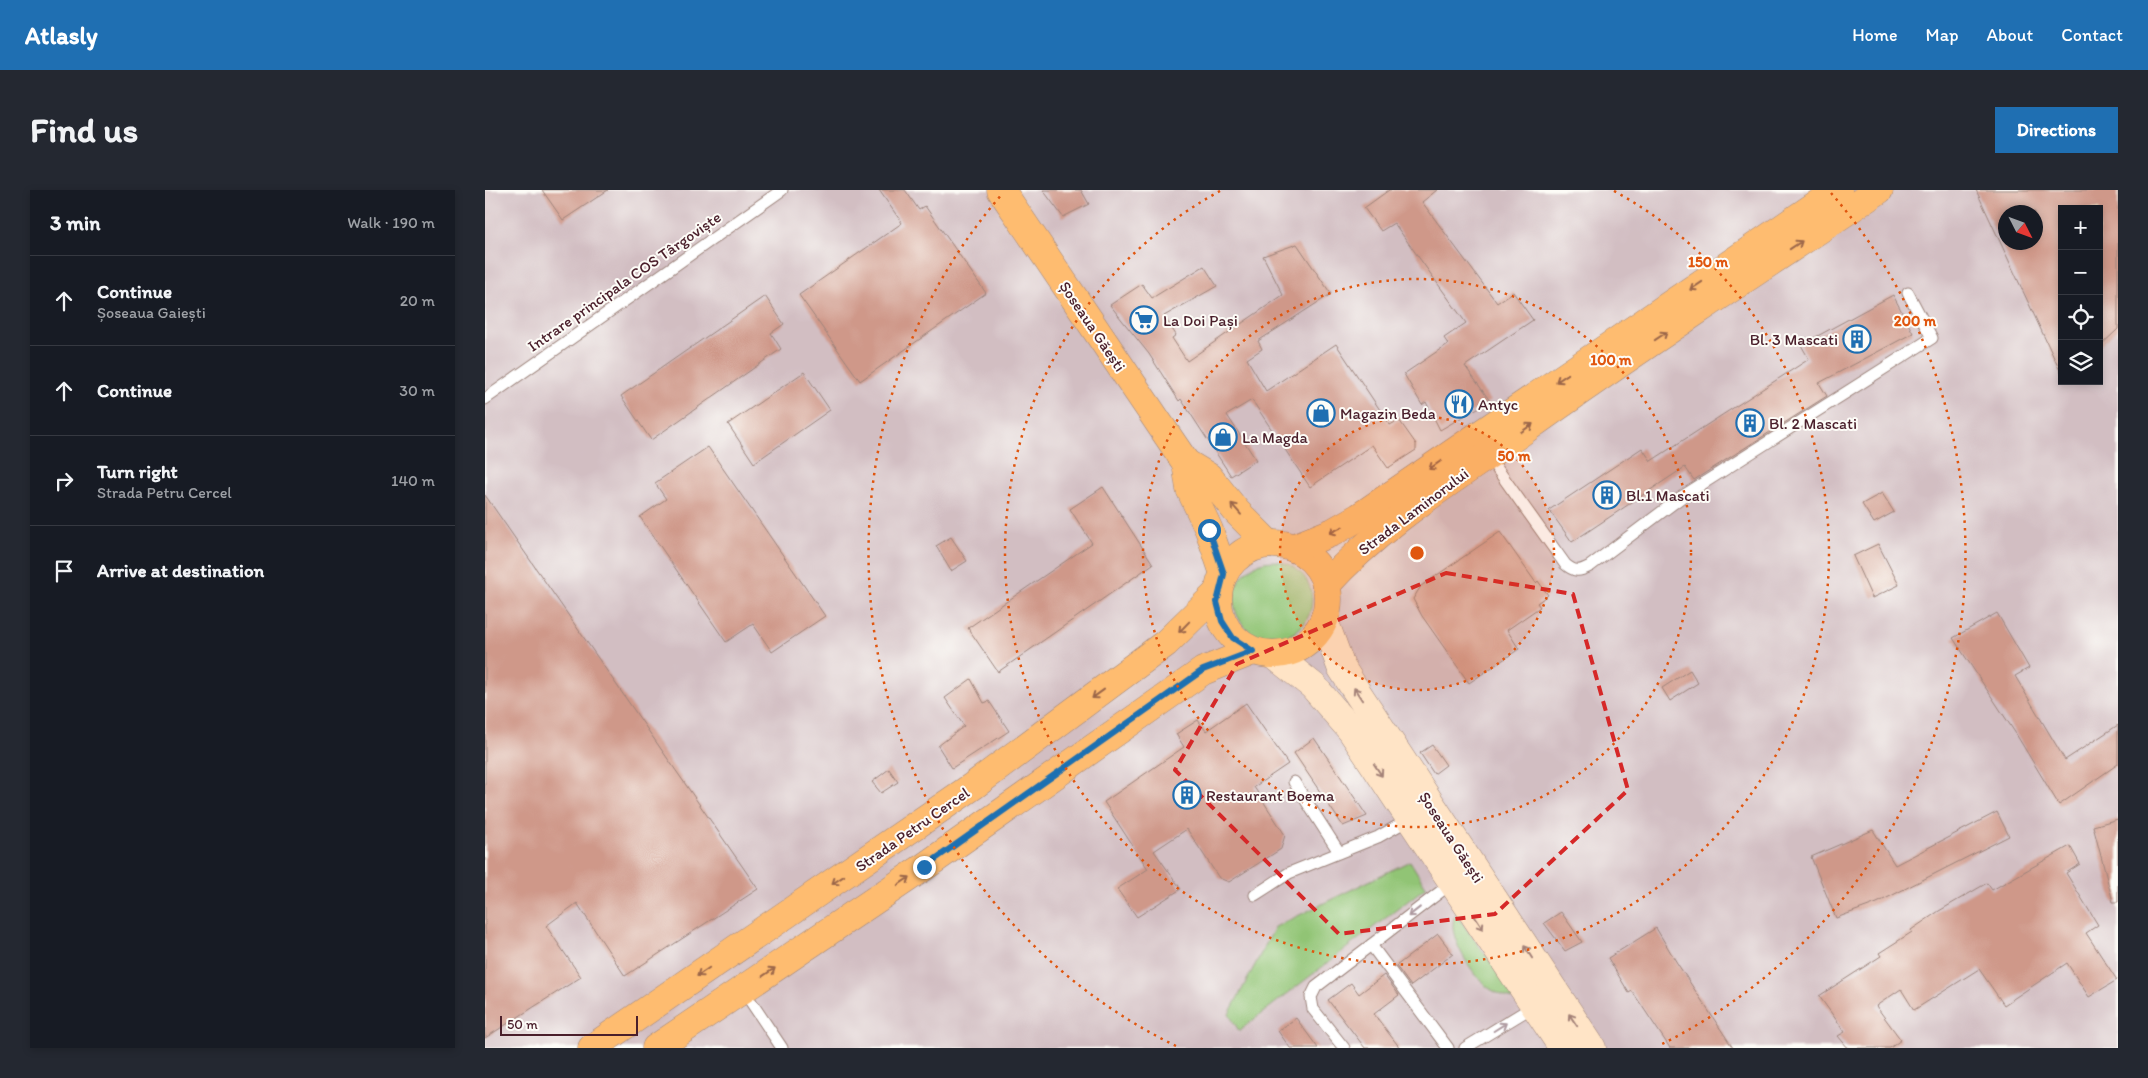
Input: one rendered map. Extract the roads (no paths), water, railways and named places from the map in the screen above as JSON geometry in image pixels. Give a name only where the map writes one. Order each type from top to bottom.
[{"type":"main road","name":"Șoseaua Găești","points":[[1001,190],[1186,463]]},
{"type":"main road","name":"Strada Laminorului","points":[[1326,585],[1369,542],[1481,446],[1838,190]]},
{"type":"main road","name":"Strada Laminorului","points":[[1281,546],[1346,525],[1583,389],[1879,190]]},
{"type":"main road","points":[[656,1048],[924,867],[1203,670],[1263,653],[1284,654],[1302,646],[1317,633],[1324,620],[1328,603],[1326,585],[1312,561],[1281,546],[1237,512],[1209,477],[1186,463]]},
{"type":"main road","points":[[1186,463],[1190,489],[1209,530],[1221,583],[1219,612],[1227,630],[1240,644],[1263,653]]},
{"type":"main road","points":[[1221,583],[1232,562],[1243,553],[1255,547],[1281,546]]},
{"type":"main road","name":"Strada Petru Cercel","points":[[592,1048],[872,857],[1137,665],[1178,633],[1221,583]]},
{"type":"main road","name":"Șoseaua Găești","points":[[1324,620],[1341,666],[1463,876],[1544,999],[1592,1048]]},
{"type":"main road","name":"Șoseaua Găești","points":[[1263,653],[1313,686],[1336,710],[1410,819],[1463,876]]},
{"type":"main road","name":"Șoseaua Găești","points":[[1544,999],[1563,1048]]},
{"type":"lane","name":"Intrare principala COS Târgoviște","points":[[485,400],[782,190]]},
{"type":"lane","points":[[1481,446],[1565,564],[1572,570],[1580,571],[1590,566],[1683,496],[1931,338],[1908,293]]},
{"type":"lane","points":[[1293,782],[1339,852]]},
{"type":"lane","points":[[1255,895],[1289,873],[1378,837],[1410,819]]},
{"type":"lane","points":[[1344,1048],[1313,1009],[1311,997],[1316,986],[1463,876]]},
{"type":"lane","points":[[1371,945],[1448,1048]]},
{"type":"lane","points":[[743,990],[783,1048]]},
{"type":"lane","points":[[1465,1048],[1544,999]]},
{"type":"place","name":"La Doi Pași","points":[[1144,320]]},
{"type":"place","name":"Bl. 3 Mascati","points":[[1857,339]]},
{"type":"place","name":"Antyc","points":[[1459,404]]},
{"type":"place","name":"Magazin Beda","points":[[1321,413]]},
{"type":"place","name":"Bl. 2 Mascati","points":[[1750,423]]},
{"type":"place","name":"La Magda","points":[[1223,437]]},
{"type":"place","name":"Bl.1 Mascati","points":[[1607,495]]},
{"type":"place","name":"Restaurant Boema","points":[[1187,795]]}]
